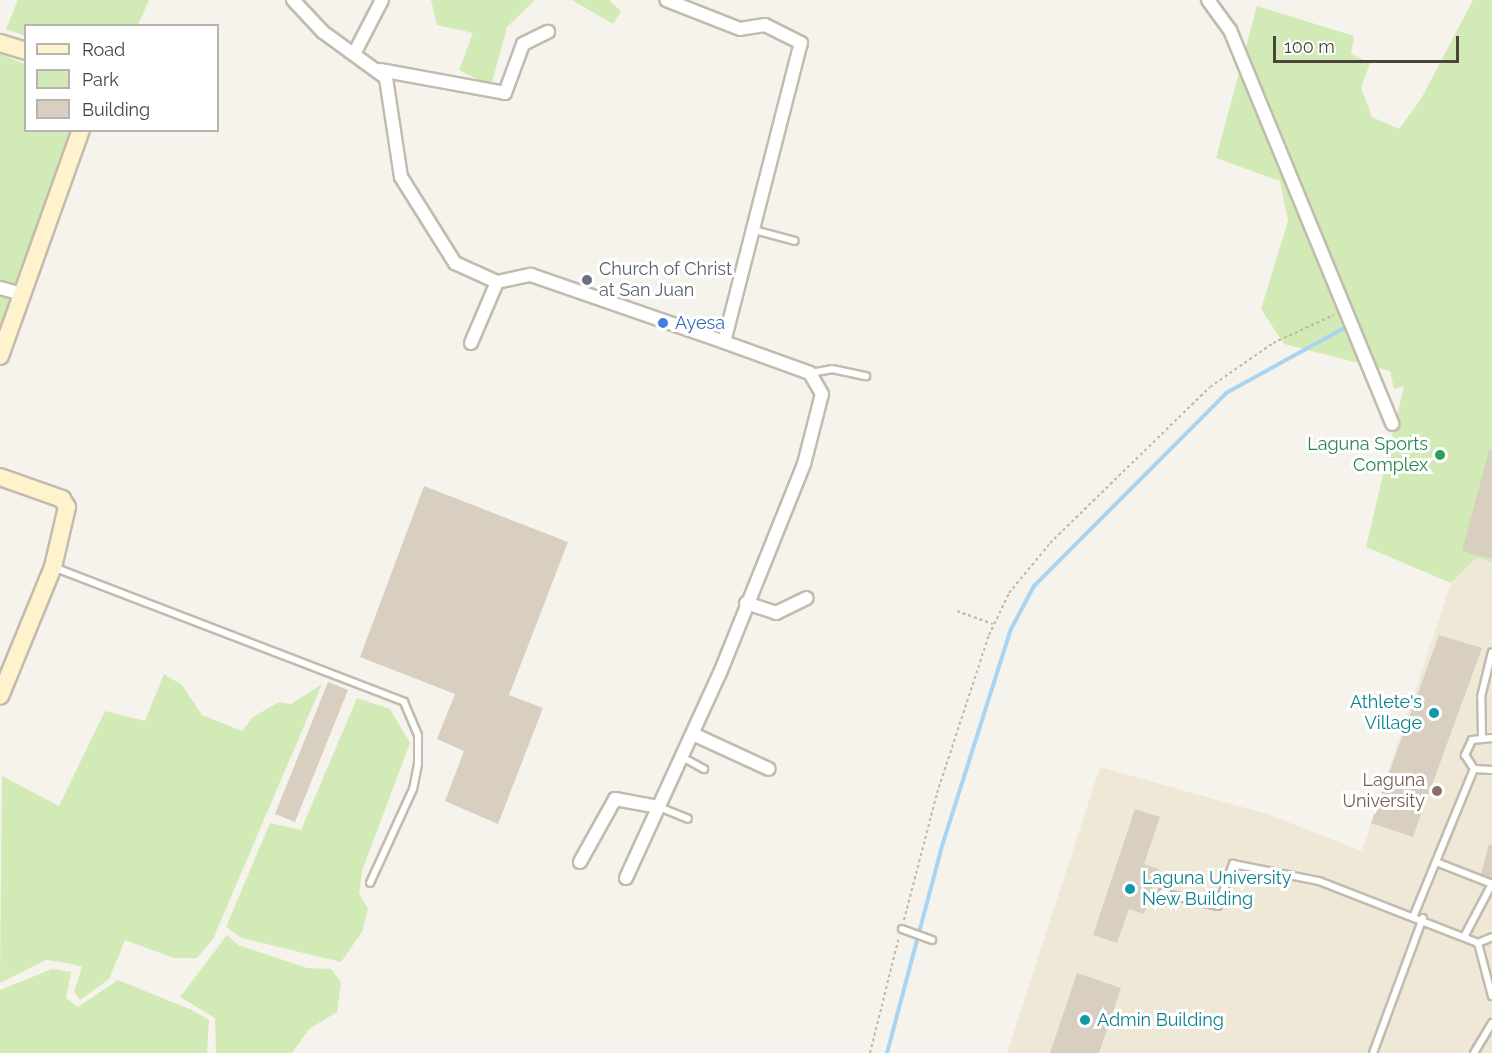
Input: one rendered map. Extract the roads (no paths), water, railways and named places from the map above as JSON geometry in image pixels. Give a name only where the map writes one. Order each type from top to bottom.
[{"type":"street","points":[[293,0],[322,32],[380,70],[505,93],[523,44],[548,32]]},
{"type":"street","points":[[354,54],[382,0]]},
{"type":"street","points":[[666,0],[740,29],[765,25],[801,43],[724,342]]},
{"type":"street","points":[[1208,0],[1230,30],[1392,424]]},
{"type":"street","points":[[0,43],[24,50]]},
{"type":"street","points":[[380,70],[392,98],[401,177],[455,263],[497,282],[531,275],[724,342],[810,373],[822,394],[804,464],[746,603],[695,735],[626,878]]},
{"type":"street","points":[[0,356],[80,132]]},
{"type":"street","points":[[471,343],[497,282]]},
{"type":"street","points":[[0,288],[22,294]]},
{"type":"street","points":[[0,477],[62,499],[67,507],[53,567],[0,696]]},
{"type":"street","points":[[746,603],[776,613],[807,598]]},
{"type":"street","points":[[695,735],[770,769]]},
{"type":"street","points":[[580,861],[615,799],[659,807]]},
{"type":"lane","points":[[754,230],[795,241]]},
{"type":"lane","points":[[810,373],[832,369],[866,376]]},
{"type":"lane","points":[[53,567],[404,702],[418,735],[418,764],[413,789],[370,883]]},
{"type":"lane","points":[[1414,915],[1474,770],[1466,750],[1482,736],[1482,698],[1492,652]]},
{"type":"lane","points":[[1482,736],[1492,738]]},
{"type":"lane","points":[[684,758],[704,769]]},
{"type":"lane","points":[[1474,770],[1492,770]]},
{"type":"lane","points":[[659,807],[688,819]]},
{"type":"lane","points":[[1436,862],[1492,884],[1464,937]]},
{"type":"lane","points":[[1162,893],[1218,906],[1233,864],[1319,881],[1423,918],[1478,943],[1492,937]]},
{"type":"lane","points":[[1373,1053],[1423,918]]},
{"type":"lane","points":[[902,928],[932,940]]},
{"type":"lane","points":[[1478,943],[1492,996]]},
{"type":"lane","points":[[1474,1053],[1492,1023]]},
{"type":"waterway","points":[[887,1053],[943,843],[1011,629],[1034,586],[1226,393],[1344,328]]},
{"type":"place","name":"Church of Christ at San Juan","points":[[587,280]]},
{"type":"place","name":"Ayesa","points":[[663,323]]},
{"type":"place","name":"Laguna Sports Complex","points":[[1440,455]]},
{"type":"place","name":"Athlete's Village","points":[[1434,713]]},
{"type":"place","name":"Laguna University","points":[[1437,791]]},
{"type":"place","name":"Laguna University New Building","points":[[1130,889]]},
{"type":"place","name":"Admin Building","points":[[1085,1020]]}]
